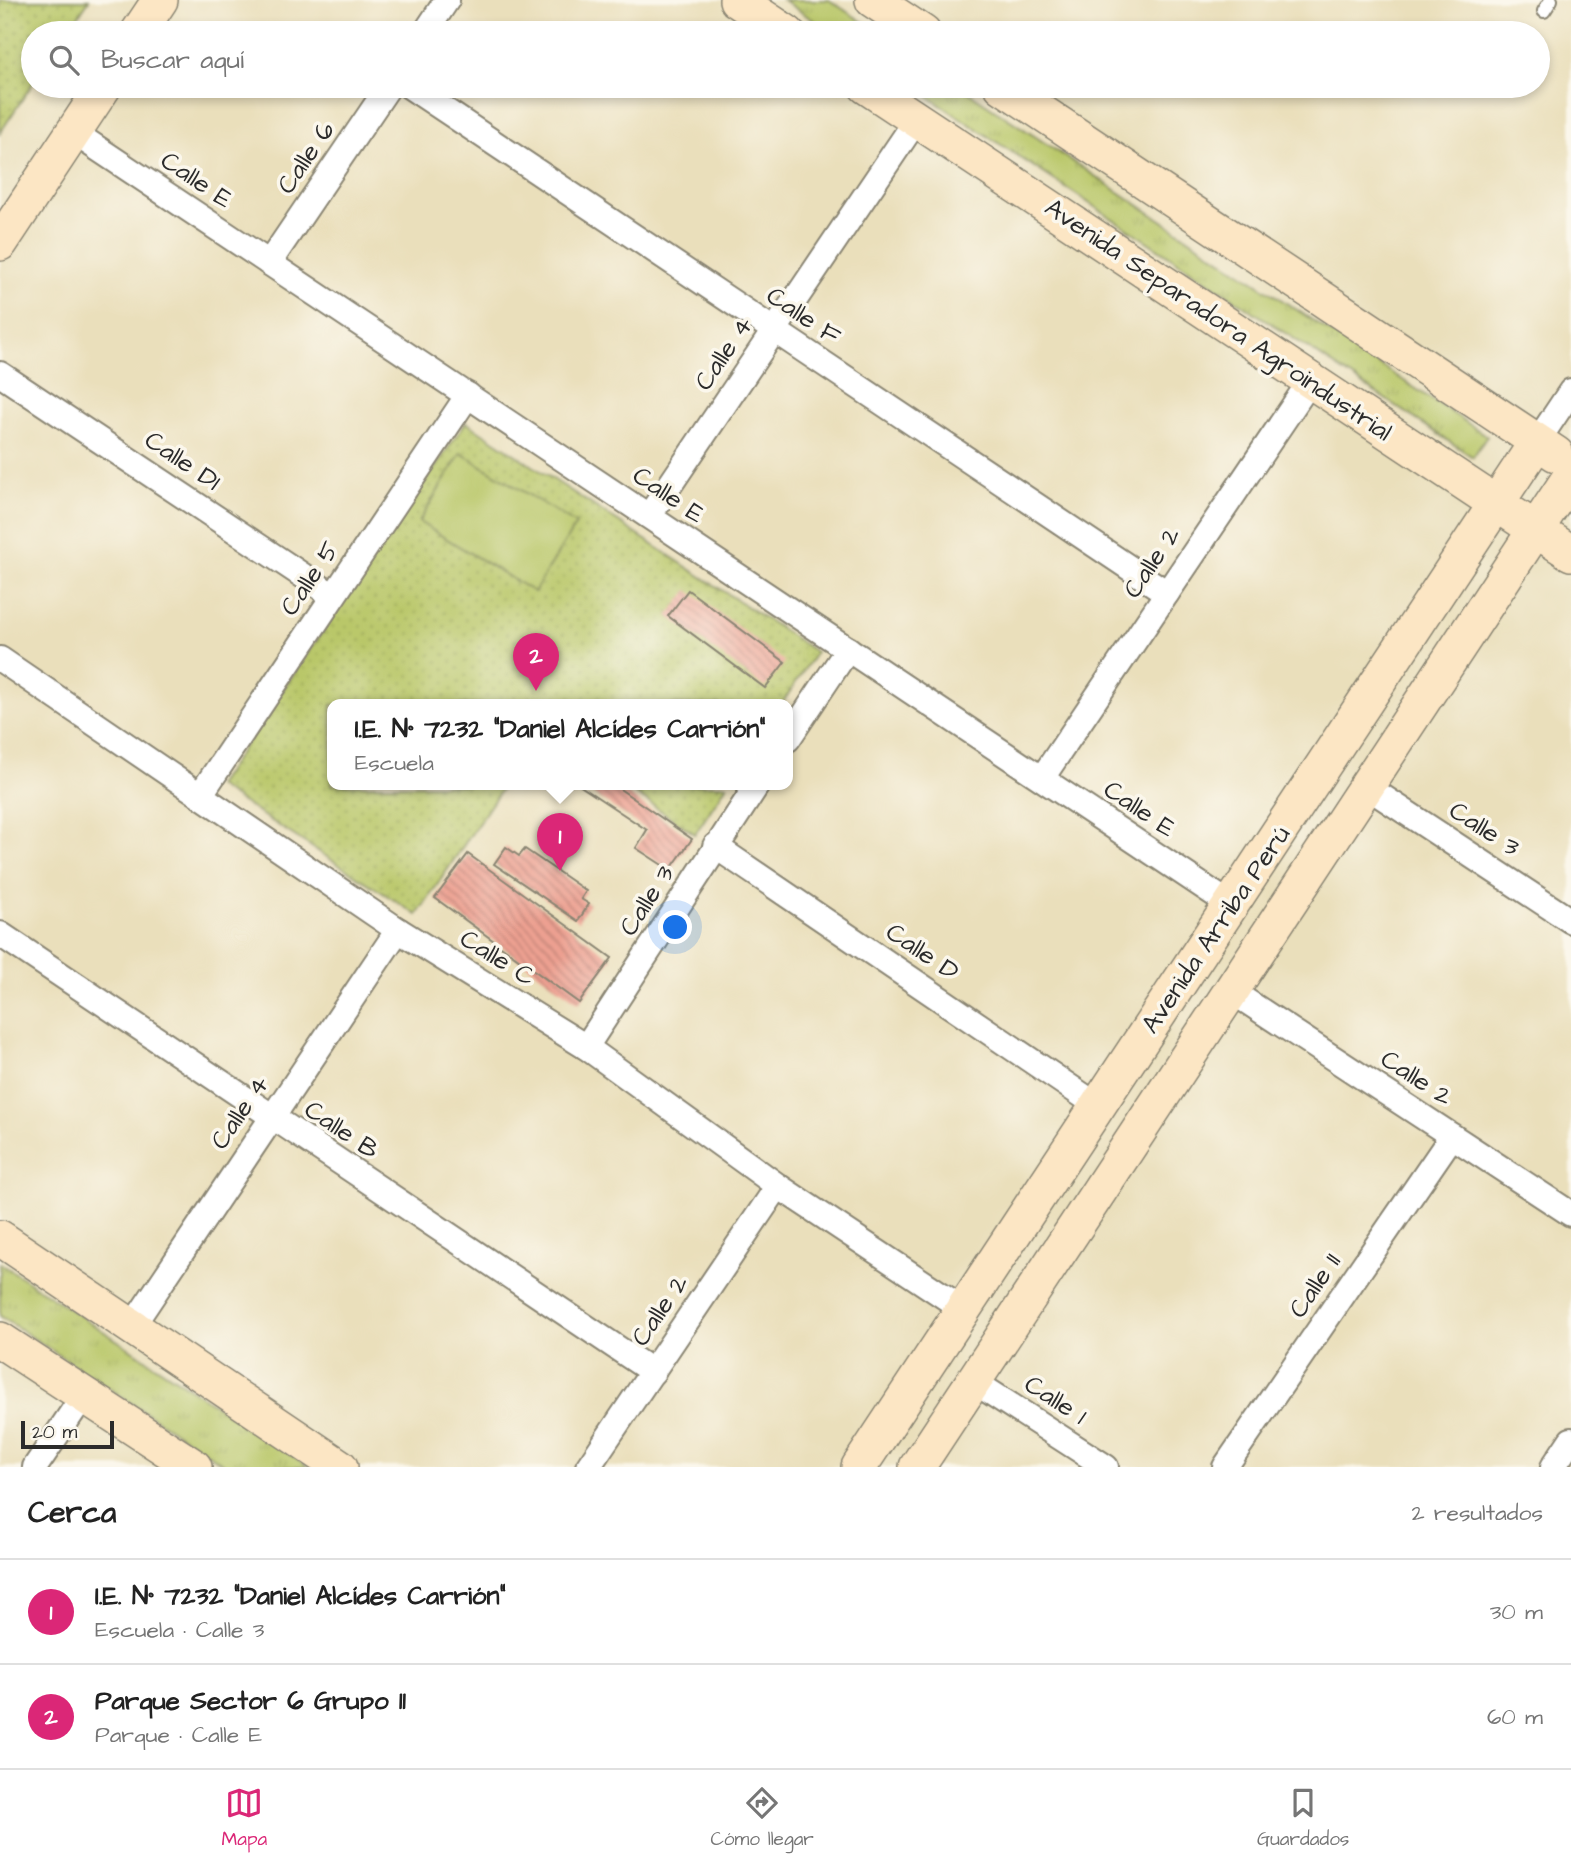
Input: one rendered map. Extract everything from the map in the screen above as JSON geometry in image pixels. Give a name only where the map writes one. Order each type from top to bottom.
[{"type":"street","points":[[146,21],[160,0]]},
{"type":"street","points":[[433,21],[447,0]]},
{"type":"street","points":[[737,0],[769,21]]},
{"type":"street","points":[[873,0],[905,21]]},
{"type":"street","points":[[0,243],[95,98]]},
{"type":"street","name":"Calle 6","points":[[269,262],[381,98]]},
{"type":"street","name":"Calle F","points":[[427,98],[1167,593]]},
{"type":"street","name":"Avenida Separadora Agroindustrial","points":[[885,98],[1571,553]]},
{"type":"street","points":[[1020,98],[1571,464]]},
{"type":"street","name":"Calle 4","points":[[649,516],[917,119]]},
{"type":"street","name":"Calle E","points":[[73,132],[1231,905]]},
{"type":"street","name":"Calle D1","points":[[0,374],[332,595]]},
{"type":"street","name":"Calle 2","points":[[1042,778],[1311,380]]},
{"type":"street","name":"Avenida Arriba Perú","points":[[859,1467],[1571,391]]},
{"type":"street","name":"Calle 5","points":[[201,794],[468,395]]},
{"type":"street","name":"Avenida Arriba Perú","points":[[917,1467],[1571,476]]},
{"type":"street","points":[[793,732],[848,649]]},
{"type":"street","name":"Calle C","points":[[4,669],[201,794],[398,930],[586,1047],[778,1185],[963,1310]]},
{"type":"street","name":"Calle 3","points":[[1366,786],[1571,920]]},
{"type":"street","name":"Calle 3","points":[[586,1047],[754,790]]},
{"type":"street","name":"Calle D","points":[[715,846],[1098,1105]]},
{"type":"street","name":"Calle 4","points":[[131,1328],[398,930]]},
{"type":"street","name":"Calle B","points":[[0,934],[653,1372]]},
{"type":"street","name":"Calle 2","points":[[1231,991],[1571,1214]]},
{"type":"street","name":"Calle 11","points":[[1225,1467],[1452,1136]]},
{"type":"street","name":"Calle 2","points":[[588,1467],[778,1185]]},
{"type":"street","points":[[0,1238],[340,1467]]},
{"type":"street","points":[[0,1340],[194,1467]]},
{"type":"street","name":"Calle 1","points":[[974,1381],[1106,1467]]},
{"type":"street","points":[[35,1467],[84,1395]]},
{"type":"street","points":[[1553,1467],[1571,1440]]},
{"type":"green space","points":[[0,0],[89,0],[75,21],[21,21],[23,98],[0,133]]},
{"type":"green space","points":[[783,0],[829,0],[861,21],[815,21]]},
{"type":"green space","points":[[930,98],[977,98],[1487,436],[1473,457]]},
{"type":"green space","points":[[466,422],[816,652],[785,699],[327,699],[327,790],[501,790],[417,915],[217,786]]},
{"type":"green space","points":[[461,453],[576,524],[534,592],[419,522]]},
{"type":"green space","points":[[630,790],[724,790],[695,834]]},
{"type":"green space","points":[[0,1263],[309,1467],[228,1467],[0,1316]]},
{"type":"building","points":[[688,590],[785,662],[765,688],[668,616]]},
{"type":"building","points":[[587,790],[621,790],[692,839],[670,870],[636,848],[647,830]]},
{"type":"building","points":[[506,847],[519,856],[525,849],[586,891],[581,899],[589,904],[578,921],[494,864]]},
{"type":"building","points":[[468,854],[612,958],[579,1003],[435,898]]},
{"type":"place","name":"Parque Sector 6 Grupo 11","points":[[536,691]]},
{"type":"place","name":"I.E. N° 7232 \"Daniel Alcídes Carrión\"","points":[[560,871]]}]
